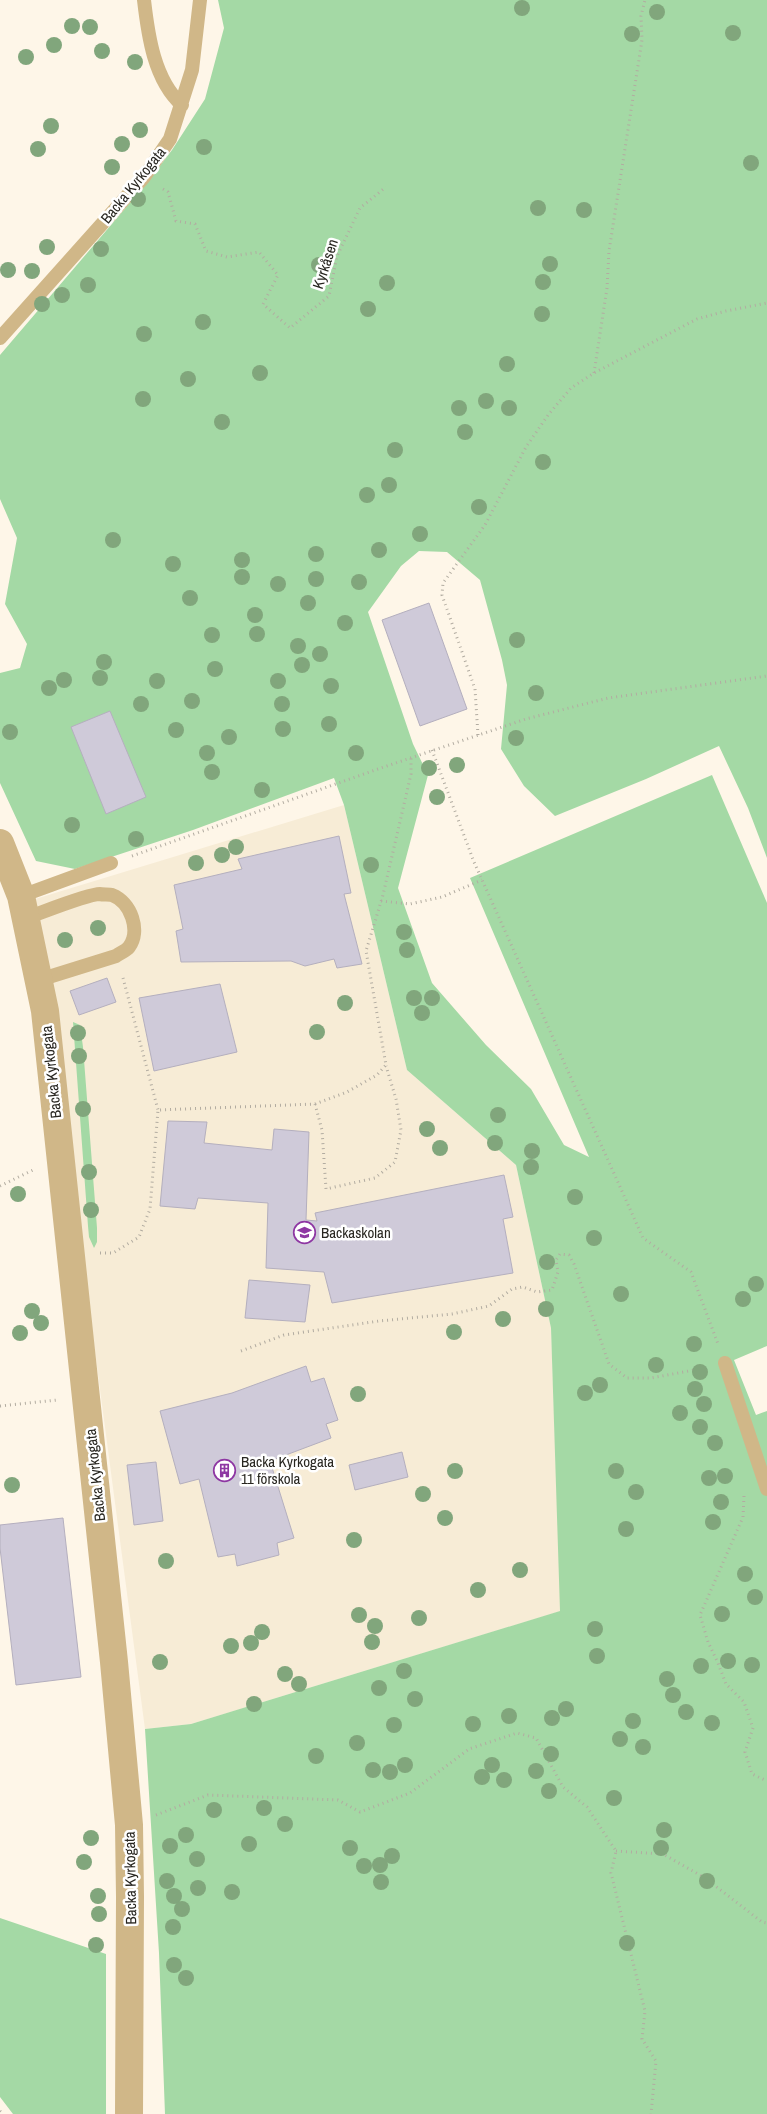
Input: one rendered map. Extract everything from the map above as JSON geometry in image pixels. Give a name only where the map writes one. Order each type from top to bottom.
[{"type":"street","name":"Backa Kyrkogata","points":[[0,843],[23,907],[45,1011],[87,1398],[129,1825],[129,2114]]},
{"type":"lane","points":[[144,0],[150,39],[158,68],[175,98],[182,105]]},
{"type":"lane","name":"Backa Kyrkogata","points":[[0,338],[144,177],[170,139],[192,70],[200,0]]},
{"type":"lane","points":[[23,907],[111,863]]},
{"type":"lane","points":[[23,907],[97,894],[112,895],[123,902],[131,914],[134,924],[133,940],[128,949],[116,956],[39,980]]},
{"type":"lane","points":[[726,1367],[767,1489]]},
{"type":"path","points":[[594,373],[607,288],[609,251],[642,40],[642,16],[645,0]]},
{"type":"path","name":"Kyrkåsen","points":[[144,177],[168,192],[176,221],[195,224],[206,251],[227,256],[259,252],[278,275],[264,304],[290,328],[329,296],[336,256],[360,208],[386,187]]},
{"type":"path","points":[[478,735],[475,689],[442,595],[443,583],[485,525],[526,446],[548,415],[572,388],[594,373],[698,319],[767,303]]},
{"type":"path","points":[[111,863],[432,750],[526,719],[608,698],[767,676]]},
{"type":"path","points":[[241,1351],[284,1335],[380,1320],[462,1312],[490,1306],[512,1289],[523,1287],[537,1292],[552,1290],[558,1272],[556,1260],[560,1254],[568,1255],[574,1264],[609,1364],[626,1378],[651,1378],[694,1370],[726,1367],[691,1272],[643,1238],[482,880],[432,750]]},
{"type":"path","points":[[315,1104],[322,1130],[326,1189],[375,1178],[395,1162],[401,1130],[396,1099],[386,1065],[366,951],[381,901],[411,774],[412,757]]},
{"type":"path","points":[[381,901],[410,904],[442,896],[482,880]]},
{"type":"path","points":[[70,1251],[112,1253],[139,1237],[150,1209],[158,1110],[127,989],[116,956]]},
{"type":"path","points":[[158,1110],[315,1104],[347,1092],[377,1075],[386,1065]]},
{"type":"path","points":[[0,1406],[87,1398]]},
{"type":"path","points":[[757,1459],[750,1467],[744,1489],[743,1517],[700,1615],[708,1642],[726,1684],[744,1702],[753,1728],[745,1752],[752,1774],[767,1781]]},
{"type":"path","points":[[129,1825],[208,1795],[338,1800],[360,1812],[410,1793],[469,1750],[517,1734],[536,1738],[563,1787],[587,1807],[616,1851],[611,1873],[645,2011],[642,2039],[656,2061],[651,2114]]},
{"type":"path","points":[[616,1851],[663,1854],[706,1878],[762,1922],[767,1923]]},
{"type":"path","points":[[0,2111],[3,2114]]},
{"type":"shaded area","name":"Backaskolan","points":[[344,805],[407,1070],[516,1165],[551,1328],[561,1611],[191,1724],[145,1729],[88,1299],[32,900]]},
{"type":"green space","points":[[218,0],[767,0],[767,858],[748,808],[719,746],[646,779],[555,816],[524,786],[501,749],[507,685],[502,660],[480,580],[447,552],[419,551],[401,566],[368,612],[413,744],[428,775],[398,888],[432,983],[486,1045],[531,1089],[564,1145],[589,1157],[470,878],[712,775],[767,903],[767,1346],[734,1360],[756,1415],[767,1411],[767,2114],[165,2114],[159,1953],[145,1729],[191,1724],[560,1611],[551,1328],[516,1165],[407,1070],[344,805],[334,778],[193,830],[75,869],[36,861],[0,783],[0,673],[20,668],[27,644],[5,604],[17,538],[0,499],[0,355],[146,184],[172,150],[205,99],[224,28]]},
{"type":"green space","points":[[73,1022],[80,1025],[83,1047],[97,1228],[97,1242],[94,1248],[89,1237]]},
{"type":"green space","points":[[0,1918],[106,1954],[106,2114],[13,2114],[0,2097]]},
{"type":"building","points":[[429,603],[467,709],[420,726],[382,620]]},
{"type":"building","points":[[110,711],[146,797],[106,814],[71,727]]},
{"type":"building","points":[[339,836],[351,893],[344,894],[362,964],[337,968],[334,959],[305,966],[291,961],[181,962],[176,931],[183,929],[174,885],[242,869],[238,859]]},
{"type":"building","points":[[107,978],[116,1002],[79,1015],[70,991]]},
{"type":"building","points":[[220,984],[237,1052],[154,1071],[139,998]]},
{"type":"building","points":[[168,1121],[207,1122],[204,1143],[272,1150],[274,1129],[309,1132],[306,1220],[317,1221],[315,1213],[504,1175],[513,1217],[503,1219],[513,1273],[332,1303],[324,1272],[266,1268],[268,1203],[198,1198],[195,1209],[160,1206]]},
{"type":"building","points":[[249,1280],[310,1285],[305,1322],[245,1318]]},
{"type":"building","name":"Backa Kyrkogata 11 förskola","points":[[306,1366],[311,1382],[324,1378],[338,1420],[326,1424],[331,1438],[270,1461],[294,1538],[277,1543],[279,1555],[237,1566],[235,1554],[218,1557],[199,1479],[180,1484],[160,1411],[232,1393]]},
{"type":"building","points":[[402,1452],[408,1477],[355,1490],[349,1465]]},
{"type":"building","points":[[156,1462],[163,1521],[134,1525],[127,1465]]},
{"type":"building","points":[[63,1518],[81,1677],[16,1685],[0,1548],[0,1525]]},
{"type":"place","name":"Backaskolan","points":[[305,1232]]},
{"type":"place","name":"Backa Kyrkogata 11 förskola","points":[[225,1470]]}]
